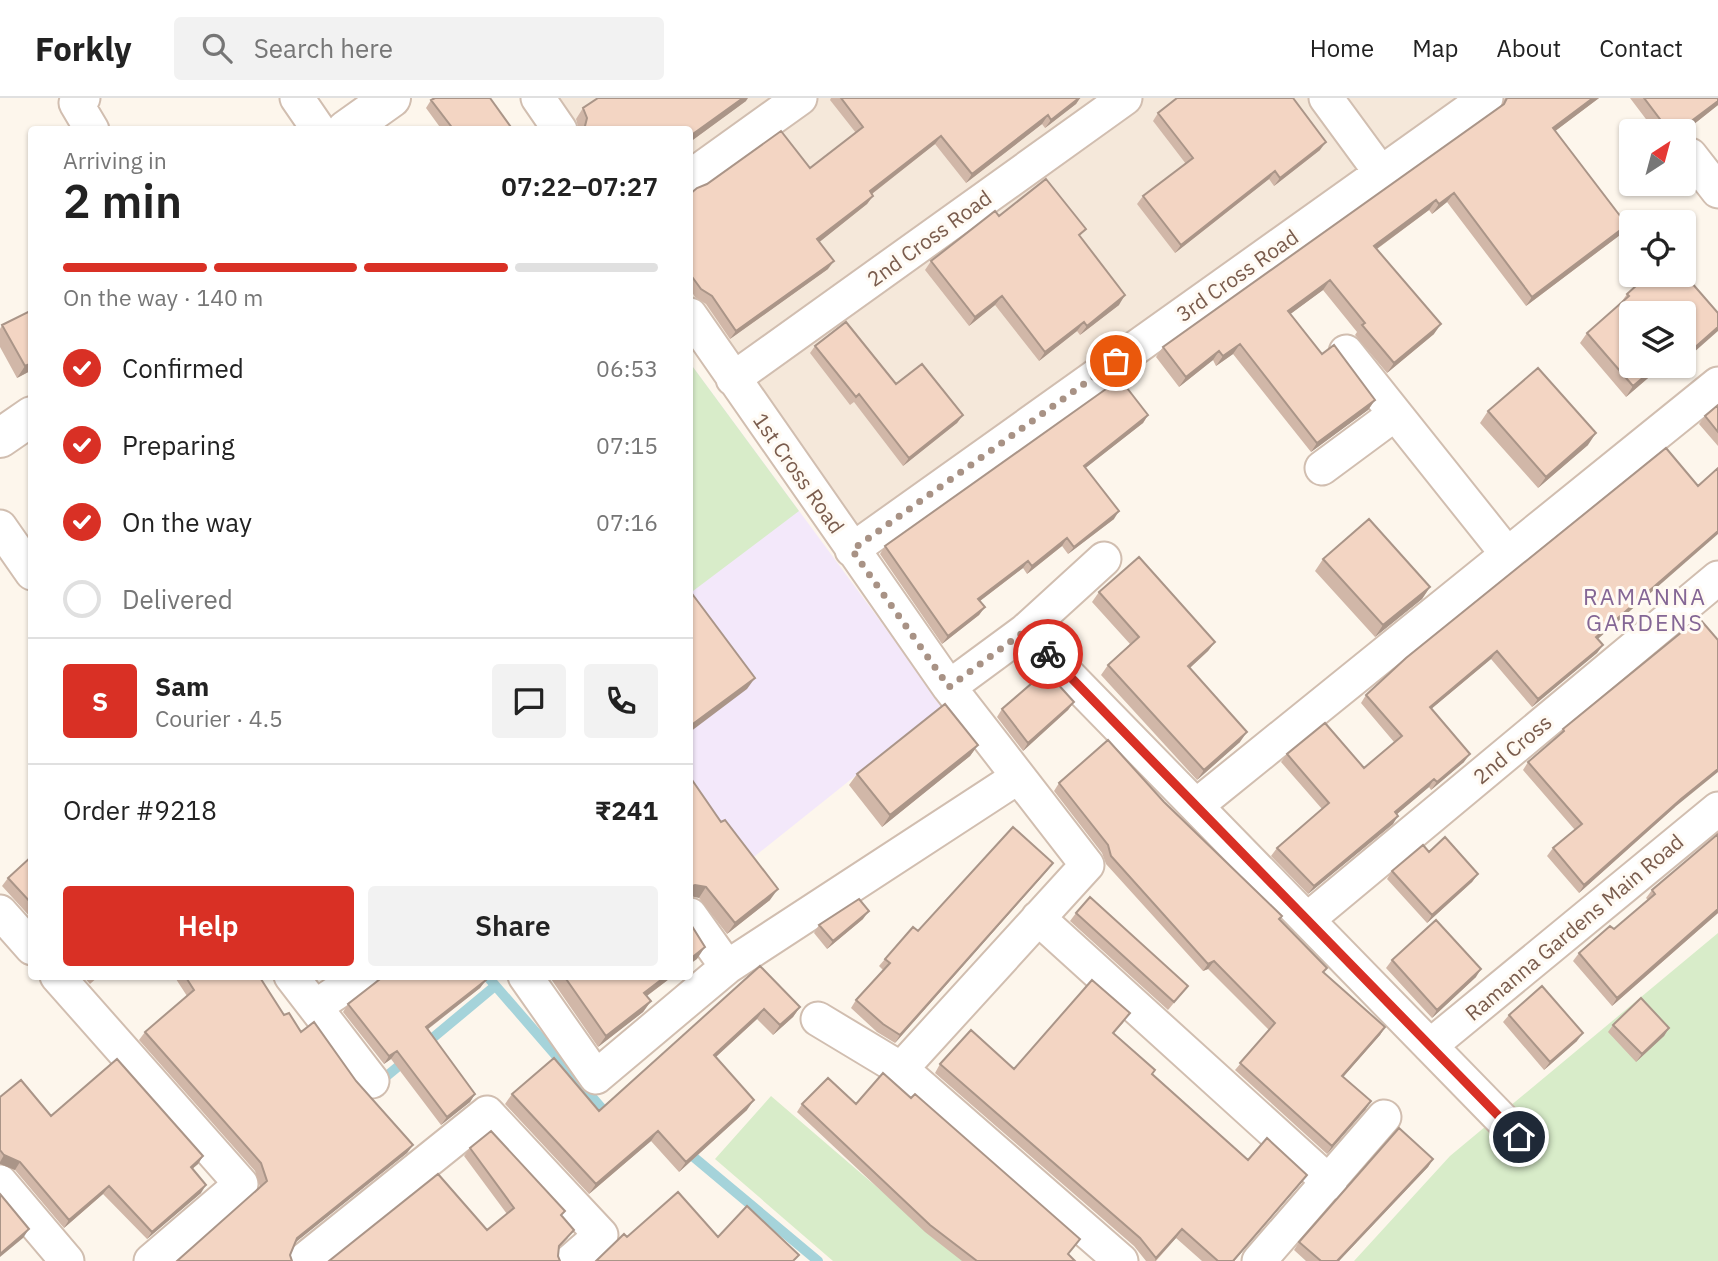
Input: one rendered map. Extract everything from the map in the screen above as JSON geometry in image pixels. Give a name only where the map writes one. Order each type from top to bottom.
[{"type":"street","points":[[83,98],[76,103],[90,126]]},
{"type":"street","points":[[297,98],[316,126]]},
{"type":"street","points":[[352,126],[391,98]]},
{"type":"street","points":[[538,98],[557,126]]},
{"type":"street","points":[[693,175],[800,98]]},
{"type":"street","name":"2nd Cross Road","points":[[733,379],[1125,98]]},
{"type":"street","points":[[1326,98],[1381,173]]},
{"type":"street","name":"3rd Cross Road","points":[[852,550],[1486,98]]},
{"type":"street","points":[[1696,164],[1718,191]]},
{"type":"street","name":"1st Cross Road","points":[[693,319],[949,687],[1087,865],[1038,919]]},
{"type":"street","points":[[1346,352],[1508,555]]},
{"type":"street","points":[[1196,806],[1718,384]]},
{"type":"street","points":[[1322,468],[1395,414]]},
{"type":"street","points":[[0,438],[28,419]]},
{"type":"street","points":[[0,527],[28,567]]},
{"type":"street","points":[[949,687],[1025,631],[1104,559]]},
{"type":"street","name":"2nd Cross","points":[[1307,920],[1718,578]]},
{"type":"street","points":[[1025,631],[1519,1137]]},
{"type":"street","points":[[528,980],[596,1077],[727,967],[1018,777]]},
{"type":"street","name":"Ramanna Gardens Main Road","points":[[1430,1046],[1718,809]]},
{"type":"street","points":[[0,912],[28,944]]},
{"type":"street","points":[[693,919],[727,967]]},
{"type":"street","points":[[901,1069],[1038,919],[1330,1183]]},
{"type":"street","points":[[61,980],[241,1184],[151,1261]]},
{"type":"street","points":[[294,980],[372,1081]]},
{"type":"street","points":[[315,1007],[354,980]]},
{"type":"street","points":[[818,1019],[901,1069],[1121,1261]]},
{"type":"street","points":[[303,1261],[486,1113],[601,1235],[571,1261]]},
{"type":"street","points":[[1259,1261],[1330,1183],[1384,1117]]},
{"type":"street","points":[[0,1182],[67,1261]]},
{"type":"shaded area","points":[[542,98],[1477,98],[852,550],[693,317],[693,126],[561,126]]},
{"type":"shaded area","points":[[693,367],[943,706],[745,864],[693,792]]},
{"type":"green space","points":[[693,367],[799,511],[693,591]]},
{"type":"green space","points":[[1718,933],[1718,1261],[1354,1261],[1450,1156]]},
{"type":"green space","points":[[771,1096],[963,1261],[833,1261],[715,1159]]},
{"type":"building","points":[[490,98],[510,126],[451,126],[431,100]]},
{"type":"building","points":[[598,98],[743,98],[693,134],[693,126],[585,126],[587,118],[583,108]]},
{"type":"building","points":[[841,98],[1079,98],[1051,120],[1048,115],[972,174],[941,136],[870,191],[873,196],[817,239],[834,261],[736,331],[712,296],[701,289],[693,278],[693,191],[781,131],[810,168],[863,127]]},
{"type":"building","points":[[1177,98],[1293,98],[1326,142],[1280,178],[1275,171],[1181,245],[1143,196],[1193,158],[1158,113]]},
{"type":"building","points":[[1507,98],[1593,98],[1553,128],[1619,215],[1619,231],[1532,297],[1454,193],[1439,204],[1436,200],[1374,246],[1441,324],[1394,363],[1362,325],[1365,323],[1330,280],[1288,311],[1322,354],[1334,345],[1375,400],[1317,443],[1240,344],[1223,356],[1219,351],[1186,377],[1163,347],[1504,104]]},
{"type":"building","points":[[1644,98],[1718,98],[1718,101],[1694,119],[1660,119]]},
{"type":"building","points":[[1046,179],[1086,229],[1079,235],[1125,295],[1087,326],[1084,322],[1045,352],[1002,296],[975,317],[931,261],[995,211],[999,216]]},
{"type":"building","points":[[1635,287],[1695,287],[1718,313],[1718,327],[1696,346],[1696,301],[1623,301],[1629,296],[1627,294]]},
{"type":"building","points":[[1619,305],[1619,370],[1587,333]]},
{"type":"building","points":[[28,312],[28,365],[25,366],[2,325]]},
{"type":"building","points":[[846,322],[896,384],[922,364],[963,415],[909,458],[859,394],[856,397],[815,346]]},
{"type":"building","points":[[1538,368],[1596,433],[1546,477],[1488,411]]},
{"type":"building","points":[[1626,378],[1643,378],[1633,386]]},
{"type":"building","points":[[1120,379],[1148,415],[1084,466],[1119,511],[1074,547],[1067,538],[1032,566],[1028,561],[978,599],[985,607],[948,636],[885,546]]},
{"type":"building","points":[[1718,405],[1718,432],[1705,416]]},
{"type":"building","points":[[1666,448],[1698,486],[1718,468],[1718,531],[1596,637],[1603,645],[1538,699],[1497,651],[1430,707],[1470,754],[1437,782],[1434,779],[1395,812],[1398,816],[1314,886],[1277,848],[1329,803],[1287,754],[1325,723],[1364,768],[1402,736],[1366,695],[1406,658]]},
{"type":"building","points":[[1369,519],[1430,587],[1383,625],[1323,559]]},
{"type":"building","points":[[1139,557],[1215,642],[1188,666],[1247,732],[1204,770],[1108,665],[1139,637],[1099,592]]},
{"type":"building","points":[[693,595],[755,678],[693,724]]},
{"type":"building","points":[[1699,618],[1718,640],[1718,769],[1584,885],[1553,848],[1582,824],[1528,762],[1564,731],[1563,729]]},
{"type":"building","points":[[1046,671],[1074,702],[1028,743],[1002,709]]},
{"type":"building","points":[[945,704],[978,745],[890,815],[857,774]]},
{"type":"building","points":[[1108,740],[1164,802],[1282,916],[1279,919],[1327,968],[1323,972],[1385,1027],[1342,1076],[1371,1101],[1332,1146],[1240,1063],[1275,1023],[1214,961],[1208,964],[1111,856],[1108,845],[1059,783]]},
{"type":"building","points":[[693,781],[721,822],[725,820],[778,889],[735,923],[706,887],[693,886]]},
{"type":"building","points":[[1013,827],[1053,863],[900,1035],[856,1000],[890,963],[885,959],[913,927],[918,931]]},
{"type":"building","points":[[1718,834],[1718,909],[1617,998],[1579,953],[1610,926],[1614,929],[1655,894],[1652,890]]},
{"type":"building","points":[[1445,837],[1478,874],[1432,915],[1392,871],[1423,845],[1429,852]]},
{"type":"building","points":[[28,860],[28,900],[8,878]]},
{"type":"building","points":[[1090,897],[1188,986],[1174,1002],[1076,913]]},
{"type":"building","points":[[859,899],[869,911],[833,941],[819,925]]},
{"type":"building","points":[[1436,920],[1481,969],[1437,1010],[1392,960]]},
{"type":"building","points":[[693,928],[705,947],[693,957]]},
{"type":"building","points":[[760,966],[800,1007],[780,1025],[764,1009],[714,1055],[754,1100],[686,1162],[658,1131],[596,1184],[512,1094],[554,1058],[599,1111]]},
{"type":"building","points":[[188,980],[262,980],[284,1015],[289,1013],[301,1032],[314,1022],[356,1081],[413,1145],[297,1238],[290,1255],[292,1261],[177,1261],[267,1181],[261,1163],[145,1032],[194,990]]},
{"type":"building","points":[[379,980],[486,980],[426,1027],[475,1094],[447,1117],[397,1051],[389,1056],[348,1004]]},
{"type":"building","points":[[567,980],[661,980],[644,993],[651,1001],[606,1036]]},
{"type":"building","points":[[1092,980],[1130,1013],[1113,1033],[1155,1070],[1152,1074],[1248,1160],[1267,1138],[1307,1175],[1233,1261],[1218,1261],[1182,1229],[1156,1258],[1140,1238],[940,1064],[971,1030],[1014,1069]]},
{"type":"building","points":[[1542,986],[1583,1033],[1550,1062],[1509,1015]]},
{"type":"building","points":[[1641,998],[1669,1028],[1642,1054],[1613,1025]]},
{"type":"building","points":[[117,1059],[203,1156],[191,1167],[206,1185],[152,1232],[109,1186],[69,1220],[20,1162],[4,1155],[0,1150],[0,1097],[21,1080],[51,1116]]},
{"type":"building","points":[[883,1073],[911,1098],[915,1094],[1080,1239],[1068,1254],[1075,1261],[977,1261],[930,1225],[802,1104],[828,1078],[856,1104]]},
{"type":"building","points":[[1399,1128],[1433,1159],[1337,1261],[1321,1261],[1299,1242]]},
{"type":"building","points":[[491,1131],[565,1211],[561,1215],[574,1230],[559,1246],[560,1261],[329,1261],[438,1174],[487,1230],[514,1208],[470,1148]]},
{"type":"building","points":[[678,1192],[718,1237],[747,1206],[799,1255],[793,1261],[596,1261],[624,1234],[627,1237]]},
{"type":"building","points":[[0,1194],[29,1229],[0,1254]]},
{"type":"waterway","points":[[490,980],[611,1119]]},
{"type":"waterway","points":[[423,1046],[495,986]]},
{"type":"waterway","points":[[377,1084],[406,1060]]},
{"type":"waterway","points":[[683,1152],[690,1154],[818,1261]]},
{"type":"way so far","points":[[1048,654],[1025,631],[949,687],[852,550],[1116,361]]},
{"type":"district","name":"RAMANNA GARDENS","points":[[1645,609]]},
{"type":"route","points":[[1048,654],[1519,1137]]}]
